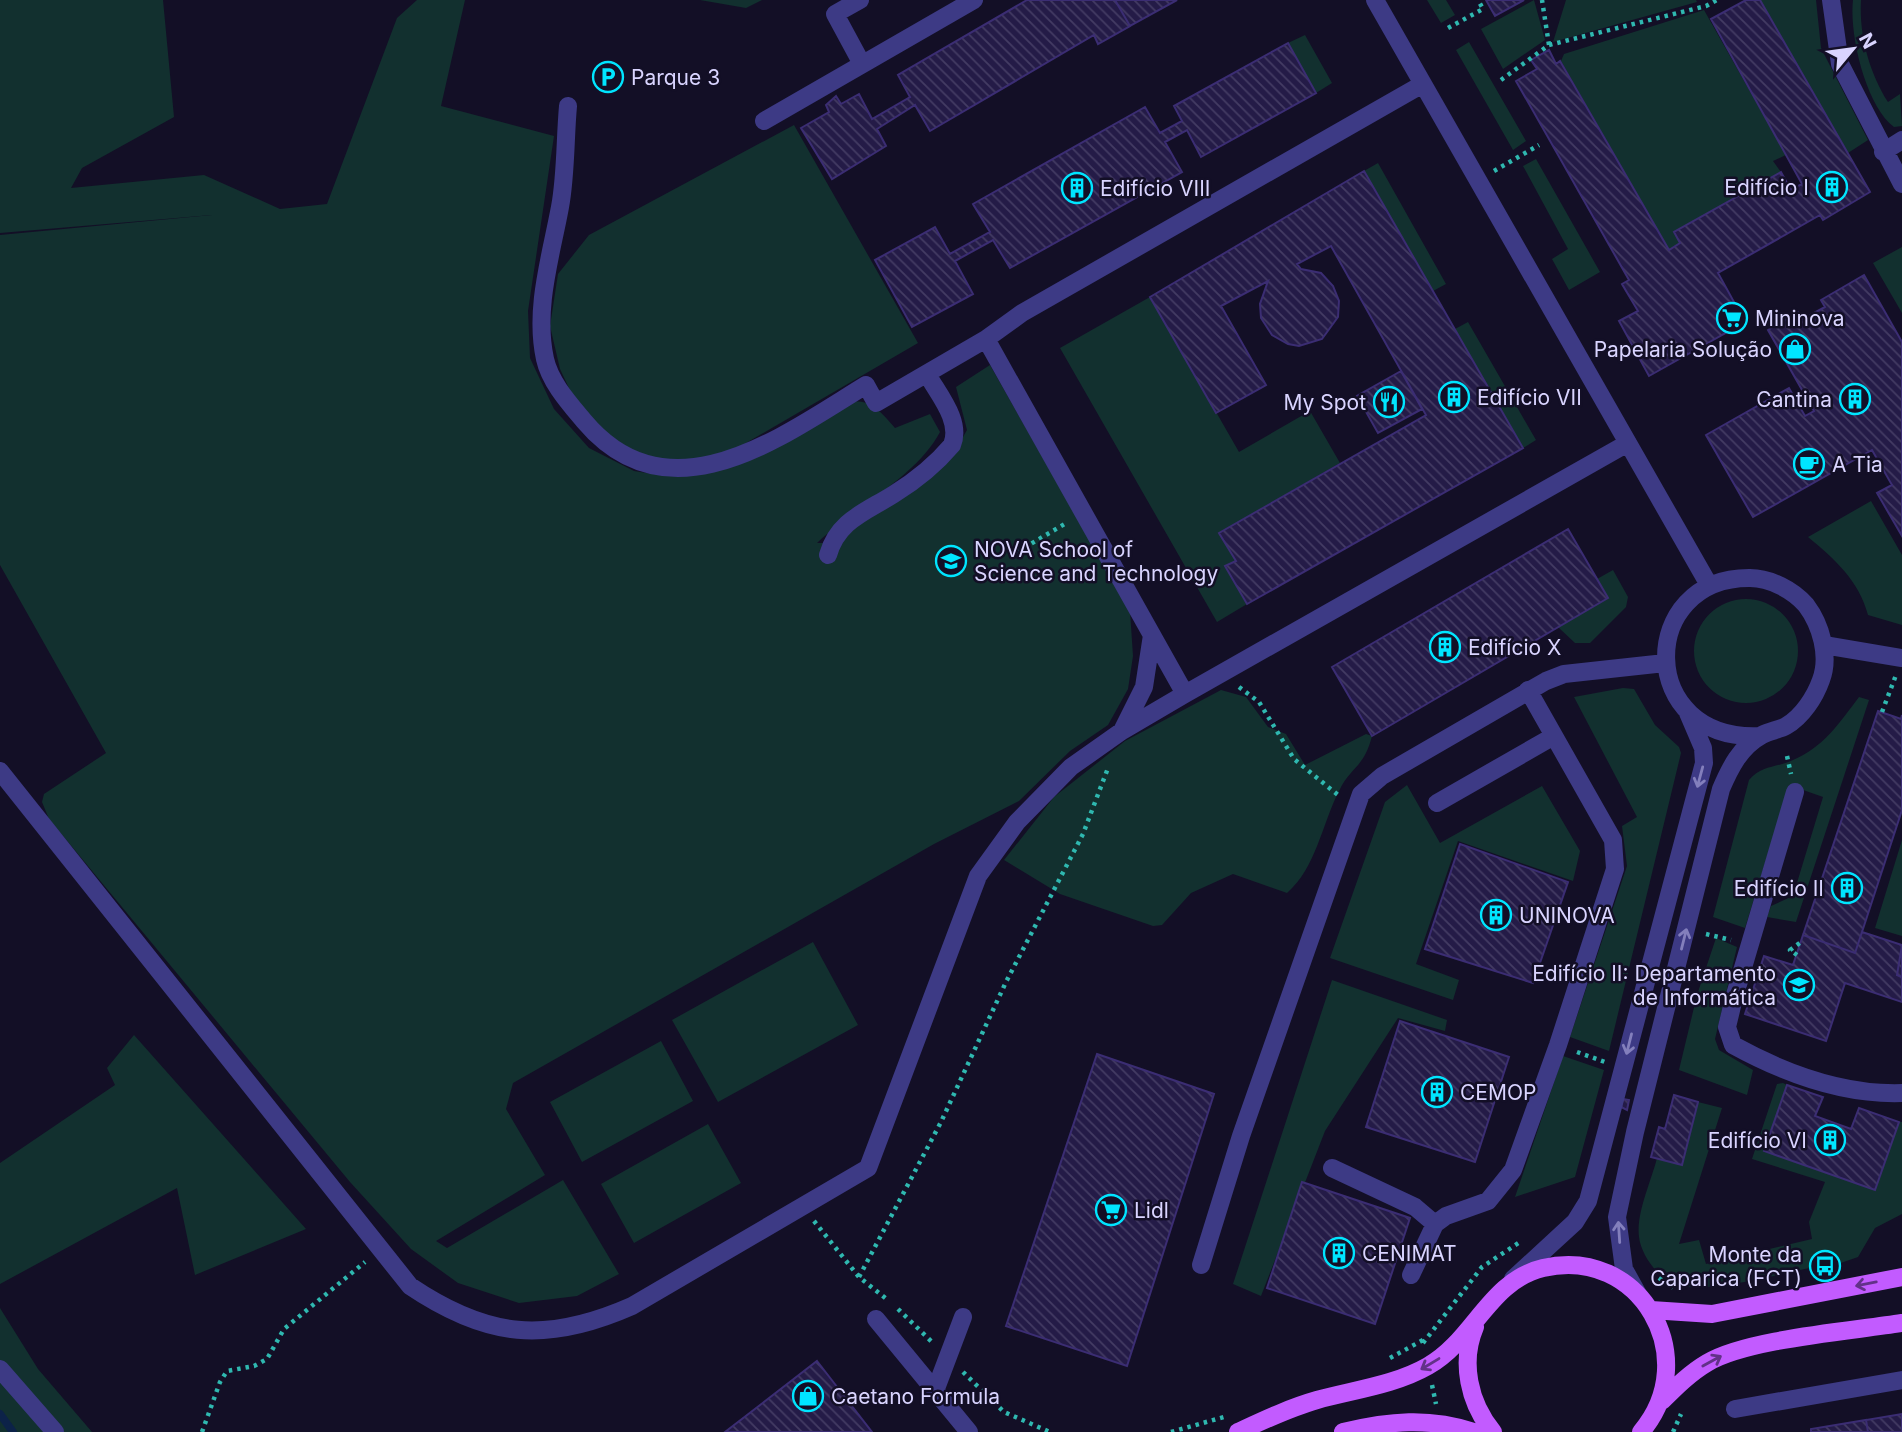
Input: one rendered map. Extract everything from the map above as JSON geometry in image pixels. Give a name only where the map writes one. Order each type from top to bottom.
[{"type":"main road","points":[[1238,1432],[1301,1406],[1392,1380],[1428,1366],[1464,1337],[1505,1287],[1540,1268],[1576,1265],[1610,1275],[1645,1303],[1665,1343],[1667,1363],[1660,1404]]},
{"type":"main road","points":[[1645,1303],[1712,1314],[1902,1277]]},
{"type":"main road","points":[[1479,1317],[1471,1336],[1468,1376],[1480,1414],[1493,1432]]},
{"type":"main road","points":[[1647,1429],[1660,1404],[1680,1382],[1723,1355],[1748,1348],[1902,1323]]},
{"type":"main road","points":[[1343,1432],[1398,1421],[1422,1421],[1474,1432]]},
{"type":"street","points":[[860,0],[835,14],[862,64]]},
{"type":"street","points":[[764,121],[974,0]]},
{"type":"street","points":[[1375,0],[1709,585]]},
{"type":"street","points":[[1831,0],[1840,64],[1883,152],[1902,184]]},
{"type":"street","points":[[568,106],[561,206],[552,238],[542,318],[545,360],[562,395],[596,435],[634,460],[669,468],[711,467],[751,452],[866,385],[876,403],[986,339],[1012,319],[1423,84]]},
{"type":"street","points":[[1883,152],[1902,140]]},
{"type":"street","points":[[986,339],[1185,694]]},
{"type":"street","points":[[828,555],[838,531],[847,522],[902,489],[952,445],[956,436],[953,420],[927,374]]},
{"type":"street","points":[[0,771],[410,1286],[443,1309],[483,1325],[516,1332],[553,1331],[595,1322],[632,1306],[868,1168],[978,876],[1017,822],[1062,776],[1122,731],[1628,443]]},
{"type":"street","points":[[1505,1287],[1563,1234],[1588,1201],[1704,763],[1703,748],[1688,713],[1673,692],[1665,663],[1666,646],[1674,619],[1695,594],[1709,585],[1733,578],[1759,578],[1784,587],[1805,604],[1819,627],[1824,645],[1822,679],[1808,706],[1787,725],[1760,736],[1740,737],[1712,730],[1688,713]]},
{"type":"street","points":[[1122,731],[1144,687],[1152,635]]},
{"type":"street","points":[[1824,645],[1899,666]]},
{"type":"street","points":[[1201,1265],[1241,1136],[1361,794],[1382,776],[1528,690],[1564,674],[1665,663]]},
{"type":"street","points":[[1411,1275],[1435,1224],[1446,1216],[1488,1201],[1513,1170],[1559,1045],[1615,869],[1613,840],[1528,690]]},
{"type":"street","points":[[1437,803],[1554,736]]},
{"type":"street","points":[[1645,1303],[1624,1269],[1618,1217],[1634,1132],[1721,789],[1732,763],[1760,736]]},
{"type":"street","points":[[1794,792],[1727,1027],[1733,1045],[1769,1065],[1855,1091],[1902,1093]]},
{"type":"street","points":[[1332,1168],[1415,1207],[1435,1224]]},
{"type":"street","points":[[935,1391],[963,1317]]},
{"type":"street","points":[[876,1319],[969,1432]]},
{"type":"street","points":[[0,1369],[55,1432]]},
{"type":"street","points":[[1735,1409],[1902,1380]]},
{"type":"path","points":[[1448,28],[1483,9],[1478,0]]},
{"type":"path","points":[[1542,0],[1549,45]]},
{"type":"path","points":[[1501,80],[1549,45],[1692,9],[1717,0]]},
{"type":"path","points":[[1505,165],[1539,145]]},
{"type":"path","points":[[1017,552],[1084,513]]},
{"type":"path","points":[[1882,712],[1899,666]]},
{"type":"path","points":[[1236,684],[1259,702],[1294,759],[1341,798]]},
{"type":"path","points":[[859,1278],[941,1122],[1006,982],[1083,834],[1122,731]]},
{"type":"path","points":[[1704,933],[1749,944]]},
{"type":"path","points":[[1797,955],[1790,950],[1801,942]]},
{"type":"path","points":[[1559,1045],[1623,1068]]},
{"type":"path","points":[[802,1206],[859,1278],[892,1303],[1004,1412],[1050,1432]]},
{"type":"path","points":[[202,1432],[220,1382],[227,1371],[254,1366],[267,1359],[284,1329],[381,1250]]},
{"type":"green space","points":[[0,0],[163,0],[174,117],[82,168],[71,188],[204,175],[280,209],[327,204],[397,18],[417,0],[465,0],[441,106],[554,136],[528,311],[530,358],[554,409],[589,448],[634,471],[666,476],[705,473],[744,462],[848,402],[869,404],[895,428],[930,414],[940,432],[930,448],[901,477],[817,543],[838,543],[859,523],[952,456],[967,430],[956,387],[990,365],[1130,611],[1133,656],[1128,689],[1108,725],[1070,751],[1019,801],[934,844],[513,1083],[506,1109],[545,1175],[436,1241],[447,1248],[563,1180],[619,1274],[577,1296],[519,1303],[458,1283],[411,1249],[350,1182],[49,819],[42,802],[44,794],[106,753],[0,565],[0,235],[212,215],[0,233]]},
{"type":"green space","points":[[700,0],[762,0],[746,8]]},
{"type":"green space","points":[[1427,0],[1446,0],[1455,15],[1441,23]]},
{"type":"green space","points":[[1534,0],[1545,40],[1503,69],[1481,29]]},
{"type":"green space","points":[[1566,0],[1696,0],[1697,2],[1553,42]]},
{"type":"green space","points":[[1760,0],[1816,0],[1821,48],[1868,140],[1848,153]]},
{"type":"green space","points":[[1853,0],[1861,0],[1864,40],[1881,90],[1888,102],[1900,94],[1902,126],[1894,127],[1884,117],[1868,87],[1857,50],[1852,15]]},
{"type":"green space","points":[[1704,10],[1786,155],[1773,161],[1781,172],[1675,232],[1680,243],[1669,250],[1561,61],[1564,54]]},
{"type":"green space","points":[[1305,35],[1332,83],[1316,93],[1288,43]]},
{"type":"green space","points":[[1469,42],[1526,141],[1513,150],[1456,50]]},
{"type":"green space","points":[[794,125],[918,343],[722,457],[685,468],[633,451],[599,430],[576,403],[560,369],[550,326],[558,274],[589,235]]},
{"type":"green space","points":[[1536,159],[1600,272],[1569,290],[1552,259],[1568,249],[1523,166]]},
{"type":"green space","points":[[1378,163],[1446,284],[1433,291],[1364,171]]},
{"type":"green space","points":[[1902,247],[1902,313],[1873,263]]},
{"type":"green space","points":[[1150,297],[1239,452],[1310,411],[1340,463],[1219,533],[1236,561],[1226,567],[1247,604],[1217,622],[1060,348]]},
{"type":"green space","points":[[1468,322],[1536,440],[1523,448],[1455,329]]},
{"type":"green space","points":[[1871,501],[1902,555],[1902,625],[1868,615],[1852,581],[1828,554],[1808,537]]},
{"type":"green space","points":[[1613,570],[1628,597],[1626,607],[1590,643],[1575,643],[1558,627],[1597,579]]},
{"type":"green space","points":[[1746,599],[1766,603],[1783,614],[1794,631],[1798,651],[1794,671],[1783,688],[1766,699],[1746,703],[1726,699],[1709,688],[1698,671],[1694,651],[1698,631],[1709,614],[1726,603]]},
{"type":"green space","points":[[1623,688],[1634,689],[1655,725],[1679,747],[1681,753],[1609,1051],[1570,1037],[1627,866],[1622,826],[1637,817],[1574,697]]},
{"type":"green space","points":[[1221,690],[1246,697],[1268,727],[1286,734],[1305,765],[1366,734],[1372,736],[1365,755],[1339,791],[1305,871],[1287,893],[1233,874],[1191,893],[1162,925],[1153,926],[1060,894],[1004,860],[1054,797],[1125,741]]},
{"type":"green space","points":[[1859,697],[1869,700],[1796,922],[1767,917],[1771,906],[1793,896],[1823,797],[1789,785],[1745,928],[1713,917],[1749,780],[1764,769],[1787,763],[1813,749],[1830,733]]},
{"type":"green space","points":[[1407,785],[1440,843],[1542,786],[1580,851],[1573,881],[1458,841],[1416,964],[1459,980],[1453,1000],[1330,958],[1385,802]]},
{"type":"green space","points":[[1902,840],[1902,936],[1875,928]]},
{"type":"green space","points":[[1716,938],[1737,947],[1715,1039],[1719,1050],[1753,1070],[1747,1095],[1679,1070],[1697,995]]},
{"type":"green space","points":[[813,942],[858,1025],[718,1102],[672,1020]]},
{"type":"green space","points":[[1332,980],[1447,1020],[1445,1031],[1398,1018],[1325,1131],[1261,1296],[1233,1284]]},
{"type":"green space","points":[[134,1035],[306,1229],[195,1275],[177,1188],[0,1284],[0,1163],[115,1085],[107,1068]]},
{"type":"green space","points":[[661,1041],[693,1101],[582,1162],[550,1102]]},
{"type":"green space","points":[[1563,1056],[1604,1070],[1575,1177],[1515,1197]]},
{"type":"green space","points":[[1777,1084],[1787,1085],[1765,1151],[1875,1190],[1899,1122],[1902,1122],[1902,1214],[1875,1228],[1858,1257],[1835,1265],[1833,1255],[1809,1260],[1810,1268],[1743,1282],[1690,1287],[1670,1282],[1652,1266],[1643,1251],[1639,1237],[1640,1218],[1657,1158],[1682,1165],[1698,1102],[1722,1108],[1679,1244],[1699,1240],[1706,1264],[1812,1239],[1809,1222],[1825,1182],[1752,1159]]},
{"type":"green space","points":[[708,1124],[741,1183],[634,1243],[601,1184]]},
{"type":"green space","points":[[0,1308],[38,1369],[92,1432],[0,1432]]},
{"type":"building","points":[[1027,0],[1115,0],[1130,26],[1098,44],[1094,35],[930,131],[915,105],[877,129],[886,146],[832,179],[801,128],[829,112],[826,105],[836,96],[841,104],[859,94],[872,119],[910,97],[898,75]]},
{"type":"building","points":[[1115,0],[1177,0],[1130,26]]},
{"type":"building","points":[[1486,0],[1524,0],[1495,16]]},
{"type":"building","name":"Edifício I","points":[[1746,0],[1760,0],[1870,192],[1823,220],[1820,215],[1718,273],[1745,322],[1649,376],[1619,321],[1638,311],[1622,284],[1629,280],[1516,81],[1537,69],[1531,60],[1549,50],[1556,64],[1560,61],[1669,250],[1680,243],[1674,232],[1781,172],[1791,190],[1802,184],[1711,19]]},
{"type":"building","name":"Edifício VIII","points":[[1288,43],[1316,93],[1201,157],[1187,130],[1165,142],[1182,172],[1010,268],[993,240],[955,261],[973,294],[912,327],[875,260],[935,227],[950,254],[990,232],[973,204],[1145,107],[1160,133],[1182,121],[1174,106]]},
{"type":"building","name":"Edifício VII","points":[[1364,171],[1523,448],[1247,604],[1225,566],[1236,561],[1219,533],[1426,415],[1331,246],[1297,264],[1301,269],[1321,273],[1333,286],[1339,301],[1338,317],[1322,339],[1299,346],[1288,344],[1272,335],[1261,318],[1260,304],[1268,281],[1221,306],[1266,385],[1216,413],[1150,297]]},
{"type":"building","name":"Cantina","points":[[1864,275],[1902,342],[1902,536],[1877,493],[1892,485],[1872,450],[1753,517],[1706,435],[1789,388],[1805,416],[1814,411],[1768,330],[1798,312],[1803,319],[1825,307],[1821,300]]},
{"type":"building","name":"My Spot","points":[[1401,371],[1422,409],[1378,433],[1357,396]]},
{"type":"building","name":"Edifício X","points":[[1568,529],[1608,598],[1372,736],[1332,667]]},
{"type":"building","name":"Edifício II","points":[[1878,711],[1901,719],[1902,715],[1902,810],[1862,932],[1902,945],[1902,1002],[1845,983],[1826,1041],[1745,1014],[1764,956],[1793,965]]},
{"type":"building","name":"UNINOVA","points":[[1460,844],[1568,882],[1533,983],[1425,949]]},
{"type":"building","name":"Edifício II: Departamento de Informática","points":[[1862,932],[1902,945],[1897,975],[1902,977],[1902,1002],[1845,983],[1826,1041],[1745,1014],[1764,956],[1793,965],[1803,935],[1855,953]]},
{"type":"building","name":"CEMOP","points":[[1400,1021],[1509,1057],[1475,1162],[1366,1127]]},
{"type":"building","name":"Lidl","points":[[1097,1054],[1214,1094],[1127,1366],[1006,1326]]},
{"type":"building","name":"Edifício VI","points":[[1787,1085],[1823,1097],[1815,1116],[1851,1129],[1859,1108],[1899,1122],[1875,1190],[1764,1151]]},
{"type":"building","points":[[1674,1095],[1698,1102],[1682,1165],[1651,1157],[1659,1127],[1665,1129]]},
{"type":"building","points":[[1623,1099],[1629,1100],[1627,1110],[1621,1107]]},
{"type":"building","name":"CENIMAT","points":[[1302,1182],[1410,1218],[1375,1324],[1267,1288]]},
{"type":"building","name":"Caetano Formula","points":[[817,1361],[872,1432],[725,1432]]},
{"type":"building","points":[[1902,1414],[1902,1432],[1868,1432],[1866,1420]]},
{"type":"building","points":[[1866,1420],[1868,1432],[1811,1432],[1811,1429]]},
{"type":"waterway","points":[[0,1414],[13,1432]]},
{"type":"place","name":"Parque 3","points":[[608,77]]},
{"type":"place","name":"Edifício I","points":[[1832,187]]},
{"type":"place","name":"Edifício VIII","points":[[1077,188]]},
{"type":"place","name":"Mininova","points":[[1732,318]]},
{"type":"place","name":"Papelaria Solução","points":[[1795,349]]},
{"type":"place","name":"Edifício VII","points":[[1454,397]]},
{"type":"place","name":"Cantina","points":[[1855,399]]},
{"type":"place","name":"My Spot","points":[[1389,402]]},
{"type":"place","name":"A Tia","points":[[1809,464]]},
{"type":"place","name":"NOVA School of Science and Technology","points":[[951,561]]},
{"type":"place","name":"Edifício X","points":[[1445,647]]},
{"type":"place","name":"Edifício II","points":[[1847,888]]},
{"type":"place","name":"UNINOVA","points":[[1496,915]]},
{"type":"place","name":"Edifício II: Departamento de Informática","points":[[1799,985]]},
{"type":"place","name":"CEMOP","points":[[1437,1092]]},
{"type":"place","name":"Edifício VI","points":[[1830,1140]]},
{"type":"place","name":"Lidl","points":[[1111,1210]]},
{"type":"place","name":"CENIMAT","points":[[1339,1253]]},
{"type":"place","name":"Monte da Caparica (FCT)","points":[[1825,1266]]},
{"type":"place","name":"Caetano Formula","points":[[808,1396]]}]
